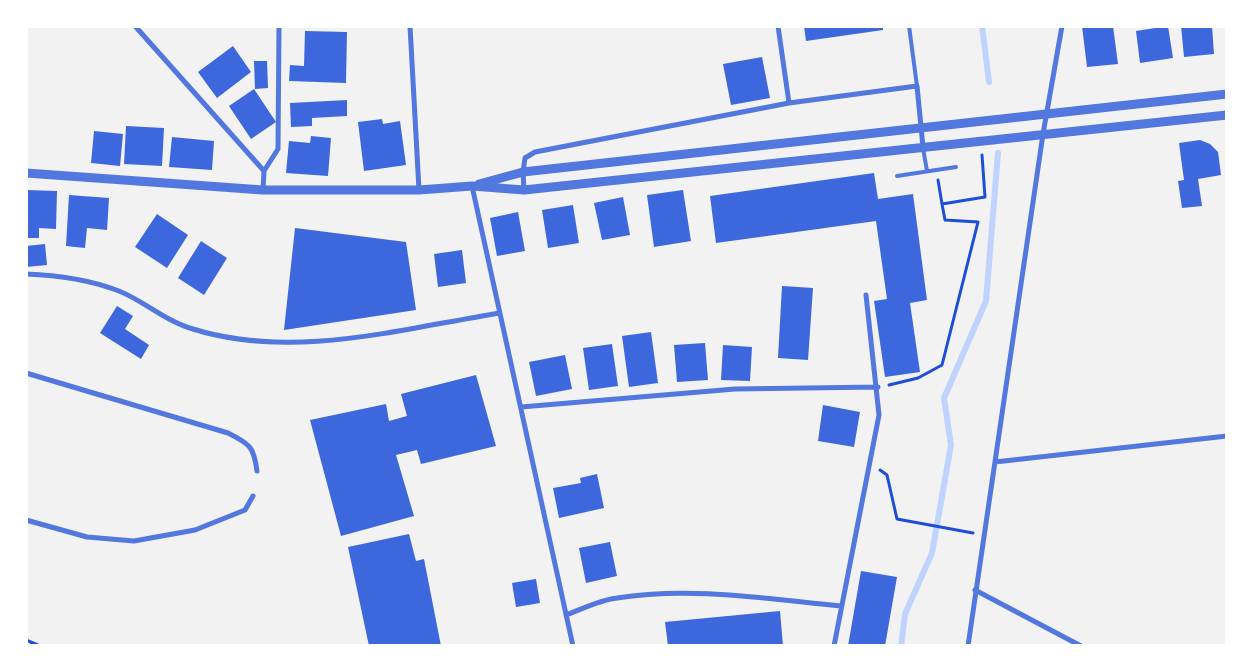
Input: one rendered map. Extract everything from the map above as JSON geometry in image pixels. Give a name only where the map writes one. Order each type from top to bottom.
[{"type":"street","points":[[135,26],[264,171]]},
{"type":"street","points":[[263,190],[264,171],[278,149],[279,26]]},
{"type":"street","points":[[410,26],[419,190]]},
{"type":"street","points":[[778,26],[789,103]]},
{"type":"street","points":[[968,646],[1043,134],[1062,26]]},
{"type":"street","points":[[524,190],[523,172],[525,158],[535,152],[551,147],[789,103],[916,86],[923,147]]},
{"type":"street","points":[[472,186],[523,172],[1227,94]]},
{"type":"street","points":[[26,173],[263,190],[419,190],[472,186],[524,190],[1227,115]]},
{"type":"street","points":[[472,186],[573,646]]},
{"type":"street","points":[[26,274],[57,275],[119,291],[192,329],[260,343],[334,340],[500,313]]},
{"type":"street","points":[[834,646],[879,415],[878,387],[866,295]]},
{"type":"street","points":[[26,373],[228,433],[247,443],[254,452],[256,471]]},
{"type":"street","points":[[520,407],[735,389],[878,387]]},
{"type":"street","points":[[994,462],[1227,436]]},
{"type":"street","points":[[26,520],[87,537],[134,541],[196,530],[245,510],[253,496]]},
{"type":"street","points":[[976,590],[1082,646]]},
{"type":"street","points":[[566,615],[615,598],[661,594],[723,595],[841,606]]},
{"type":"lane","points":[[909,26],[916,86]]},
{"type":"lane","points":[[923,147],[927,171]]},
{"type":"lane","points":[[897,176],[956,167]]},
{"type":"path","points":[[942,204],[985,197],[981,142]]},
{"type":"path","points":[[878,387],[918,378],[942,365],[978,222],[945,220],[936,170]]},
{"type":"path","points":[[870,463],[887,475],[897,519],[984,535]]},
{"type":"path","points":[[26,640],[40,646]]},
{"type":"building","points":[[804,26],[883,26],[883,30],[806,41]]},
{"type":"building","points":[[1082,26],[1113,26],[1118,64],[1087,67]]},
{"type":"building","points":[[1168,26],[1173,58],[1140,63],[1136,31]]},
{"type":"building","points":[[1181,26],[1212,26],[1214,54],[1184,57]]},
{"type":"building","points":[[305,31],[347,32],[346,83],[289,81],[290,65],[304,66]]},
{"type":"building","points":[[233,46],[251,72],[217,98],[198,72]]},
{"type":"building","points":[[762,57],[770,98],[731,105],[723,64]]},
{"type":"building","points":[[254,61],[267,61],[268,88],[255,89]]},
{"type":"building","points":[[254,89],[276,122],[251,139],[229,106]]},
{"type":"building","points":[[347,100],[347,116],[312,118],[312,126],[291,127],[290,103]]},
{"type":"building","points":[[382,119],[383,124],[400,121],[406,165],[364,171],[358,122]]},
{"type":"building","points":[[126,126],[164,128],[162,166],[124,164]]},
{"type":"building","points":[[94,131],[123,134],[120,166],[91,163]]},
{"type":"building","points":[[311,136],[331,138],[328,176],[286,173],[289,141],[310,143]]},
{"type":"building","points":[[172,137],[214,141],[212,170],[169,167]]},
{"type":"building","points":[[1200,140],[1210,144],[1218,152],[1221,175],[1198,179],[1202,206],[1182,208],[1178,181],[1184,180],[1179,143]]},
{"type":"building","points":[[874,173],[878,199],[913,194],[927,300],[910,303],[920,372],[885,377],[874,301],[887,299],[876,221],[716,243],[710,196]]},
{"type":"building","points":[[26,190],[57,191],[56,229],[39,228],[39,238],[26,238]]},
{"type":"building","points":[[683,190],[691,241],[654,247],[647,195]]},
{"type":"building","points":[[69,195],[109,198],[107,230],[87,228],[85,248],[66,246]]},
{"type":"building","points":[[623,197],[630,235],[602,240],[594,203]]},
{"type":"building","points":[[573,205],[579,243],[548,248],[542,210]]},
{"type":"building","points":[[518,212],[525,251],[497,256],[490,218]]},
{"type":"building","points":[[157,214],[188,235],[167,268],[135,247]]},
{"type":"building","points":[[295,228],[406,242],[416,310],[284,330]]},
{"type":"building","points":[[201,241],[227,258],[204,295],[178,278]]},
{"type":"building","points":[[45,244],[47,265],[26,267],[26,246]]},
{"type":"building","points":[[462,250],[466,283],[438,287],[434,254]]},
{"type":"building","points":[[782,286],[813,288],[808,360],[778,358]]},
{"type":"building","points":[[117,306],[133,316],[125,329],[149,345],[141,359],[100,333]]},
{"type":"building","points":[[651,332],[658,383],[629,387],[622,336]]},
{"type":"building","points":[[705,343],[708,380],[677,382],[674,345]]},
{"type":"building","points":[[612,344],[618,386],[589,390],[583,348]]},
{"type":"building","points":[[723,345],[752,347],[750,381],[721,380]]},
{"type":"building","points":[[565,355],[572,389],[536,396],[529,362]]},
{"type":"building","points":[[476,375],[496,446],[421,464],[417,450],[396,455],[414,516],[341,536],[310,420],[386,404],[389,421],[407,416],[401,394]]},
{"type":"building","points":[[823,405],[860,412],[854,447],[818,441]]},
{"type":"building","points":[[597,474],[604,508],[559,518],[553,488],[581,483],[580,478]]},
{"type":"building","points":[[409,534],[416,561],[424,559],[441,646],[369,646],[348,547]]},
{"type":"building","points":[[610,542],[617,576],[586,583],[579,548]]},
{"type":"building","points":[[861,571],[897,577],[885,646],[848,646]]},
{"type":"building","points":[[536,579],[540,603],[516,607],[512,583]]},
{"type":"building","points":[[780,611],[783,646],[668,646],[665,622]]},
{"type":"waterway","points":[[982,26],[989,82]]},
{"type":"waterway","points":[[901,646],[905,614],[932,553],[951,445],[944,398],[986,301],[998,153]]}]
